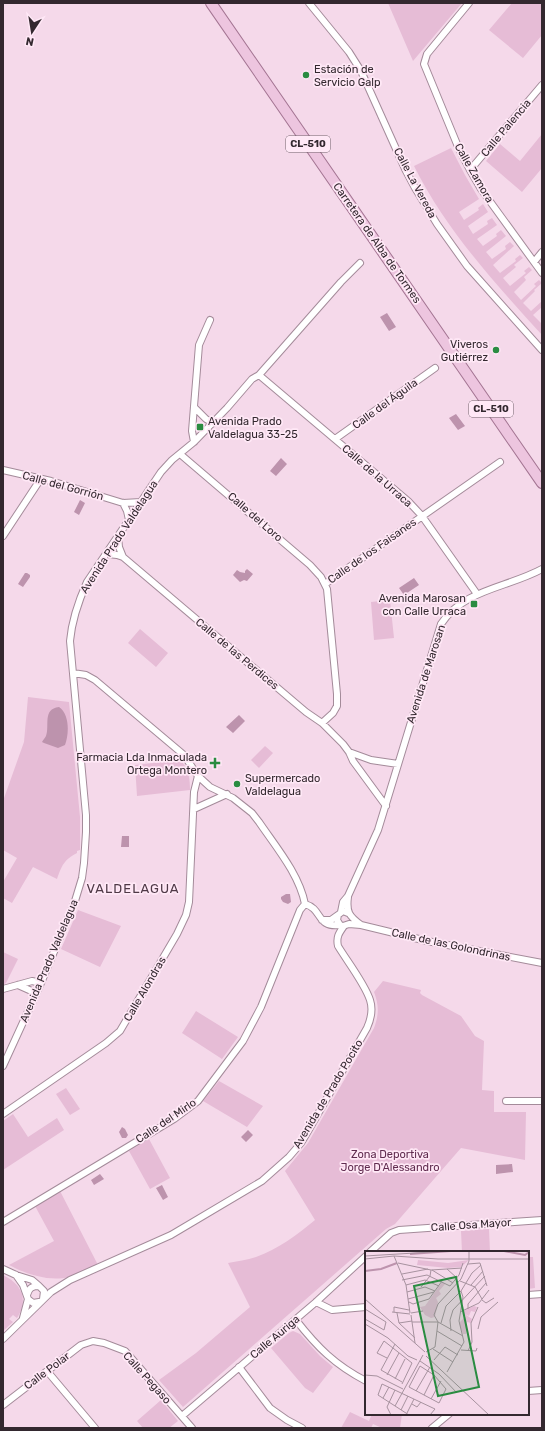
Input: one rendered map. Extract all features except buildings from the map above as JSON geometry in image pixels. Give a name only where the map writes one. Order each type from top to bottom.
[{"type":"main road","name":"Carretera de Alba de Tormes","points":[[211,3],[542,483]]},
{"type":"street","name":"Calle La Vereda","points":[[309,3],[349,52],[361,71],[406,171],[437,224],[467,266],[542,350]]},
{"type":"street","name":"Calle Zamora","points":[[469,3],[427,54],[424,64],[459,149],[470,170],[481,189],[542,273]]},
{"type":"street","name":"Calle Palencia","points":[[470,170],[542,85]]},
{"type":"street","points":[[534,262],[542,252]]},
{"type":"street","name":"Avenida Prado Valdelagua","points":[[3,1066],[41,983],[75,901],[82,878],[86,814],[70,641],[74,614],[87,582],[108,554],[118,536],[161,472],[213,423],[252,379],[259,375],[341,282],[360,263]]},
{"type":"street","points":[[194,442],[192,431],[199,346],[210,320]]},
{"type":"street","name":"Calle del Águila","points":[[335,439],[435,368]]},
{"type":"street","name":"Calle de la Urraca","points":[[259,375],[408,501],[422,516],[477,594]]},
{"type":"street","points":[[194,407],[206,419],[213,423]]},
{"type":"street","name":"Calle del Loro","points":[[180,454],[310,565],[325,584]]},
{"type":"street","name":"Calle de los Faisanes","points":[[322,723],[333,713],[337,706],[329,606],[327,588],[325,584],[500,462]]},
{"type":"street","name":"Calle del Gorrión","points":[[3,470],[40,480],[51,481],[123,503],[141,502]]},
{"type":"street","points":[[3,536],[40,480]]},
{"type":"street","points":[[123,503],[129,520]]},
{"type":"street","points":[[118,536],[119,547],[123,557]]},
{"type":"street","name":"Calle de las Perdices","points":[[108,554],[123,557],[306,712],[322,723],[343,744],[353,761],[386,806]]},
{"type":"street","name":"Avenida de Marosan","points":[[386,806],[441,624],[452,610],[465,600],[477,594],[539,572],[542,569]]},
{"type":"street","points":[[73,673],[86,675],[105,688],[184,755],[198,776],[210,787],[227,794],[241,804],[260,822],[298,880],[305,904],[312,907],[326,924],[332,926],[347,921]]},
{"type":"street","name":"Calle de las Perdices","points":[[349,752],[368,759],[398,764]]},
{"type":"street","points":[[360,769],[363,763],[368,759]]},
{"type":"street","name":"Calle Alondras","points":[[3,1114],[106,1042],[122,1028],[177,934],[190,902],[194,792],[198,776]]},
{"type":"street","points":[[194,809],[227,794]]},
{"type":"street","name":"Avenida de Prado Pocito","points":[[339,914],[343,902],[348,896],[378,830],[386,806]]},
{"type":"street","name":"Avenida de Prado Pocito","points":[[3,1339],[51,1292],[70,1280],[171,1234],[262,1181],[279,1167],[301,1143],[371,1019],[370,1001],[366,991],[338,946],[338,934],[347,921],[348,896]]},
{"type":"street","name":"Calle del Mirlo","points":[[3,1222],[174,1119],[198,1100],[228,1062],[250,1029],[261,1007],[300,910],[305,904]]},
{"type":"street","points":[[322,920],[331,920],[339,914]]},
{"type":"street","points":[[339,914],[337,920],[347,921]]},
{"type":"street","points":[[339,914],[347,921]]},
{"type":"street","name":"Calle de las Golondrinas","points":[[347,921],[427,940],[542,963]]},
{"type":"street","points":[[3,989],[32,981],[41,983]]},
{"type":"street","points":[[18,985],[36,993]]},
{"type":"street","points":[[506,1101],[542,1101]]},
{"type":"street","name":"Calle Osa Mayor","points":[[371,1251],[391,1233],[399,1230],[542,1220]]},
{"type":"street","name":"Calle Auriga","points":[[182,1416],[296,1320],[365,1257]]},
{"type":"street","points":[[3,1269],[32,1280],[44,1291],[41,1301],[33,1303],[16,1275]]},
{"type":"street","points":[[23,1320],[29,1290],[33,1286],[39,1286]]},
{"type":"street","points":[[529,1295],[542,1294]]},
{"type":"street","points":[[316,1302],[332,1310],[365,1307]]},
{"type":"street","points":[[296,1320],[315,1343],[332,1360],[365,1380]]},
{"type":"street","name":"Calle Polar","points":[[3,1405],[81,1345],[93,1342]]},
{"type":"street","name":"Calle Pegaso","points":[[93,1342],[104,1343],[125,1351],[192,1428]]},
{"type":"street","points":[[239,1367],[270,1408],[302,1428]]},
{"type":"street","points":[[47,1371],[95,1428]]},
{"type":"street","points":[[529,1392],[542,1390]]},
{"type":"street","points":[[432,1428],[448,1415]]},
{"type":"green space","points":[[388,3],[462,3],[413,61]]},
{"type":"green space","points":[[512,3],[542,3],[542,35],[523,58],[489,30]]},
{"type":"green space","points":[[542,134],[542,168],[522,192],[486,161],[500,144],[520,161]]},
{"type":"green space","points":[[451,148],[479,199],[459,212],[464,220],[479,210],[478,208],[483,204],[488,212],[468,226],[473,234],[488,224],[487,221],[492,218],[497,225],[477,239],[483,246],[497,236],[496,234],[501,230],[506,236],[486,252],[492,259],[506,249],[505,246],[510,242],[514,246],[493,265],[500,273],[516,261],[515,259],[520,255],[523,258],[514,265],[516,267],[503,278],[510,286],[526,273],[524,271],[529,267],[532,270],[524,277],[526,280],[514,292],[521,300],[536,286],[534,284],[539,280],[542,283],[523,303],[531,311],[542,301],[542,307],[533,315],[542,323],[542,335],[506,295],[456,234],[441,212],[414,166]]},
{"type":"green space","points":[[390,600],[394,638],[374,640],[371,602]]},
{"type":"green space","points":[[140,629],[168,653],[156,667],[128,643]]},
{"type":"green space","points":[[28,697],[69,702],[80,817],[80,850],[64,863],[57,879],[33,867],[12,903],[3,898],[3,882],[17,858],[3,850],[3,801],[24,742]]},
{"type":"green space","points":[[265,746],[273,753],[259,768],[251,760]]},
{"type":"green space","points":[[180,760],[188,774],[190,790],[137,796],[135,765]]},
{"type":"green space","points":[[78,910],[121,926],[100,967],[61,949]]},
{"type":"green space","points":[[3,952],[18,959],[6,983],[3,985]]},
{"type":"green space","name":"Zona Deportiva Jorge D'Alessandro","points":[[383,981],[421,990],[420,993],[422,995],[461,1016],[475,1036],[484,1041],[482,1090],[494,1091],[494,1112],[526,1112],[525,1160],[461,1148],[395,1224],[386,1229],[183,1407],[159,1380],[196,1353],[250,1307],[228,1263],[253,1258],[264,1254],[280,1246],[315,1220],[285,1171],[308,1143],[374,1028],[378,1010],[374,992]]},
{"type":"green space","points":[[196,1011],[238,1037],[222,1059],[182,1033]]},
{"type":"green space","points":[[219,1081],[263,1106],[247,1127],[203,1101]]},
{"type":"green space","points":[[66,1088],[80,1109],[70,1115],[56,1094]]},
{"type":"green space","points":[[13,1114],[28,1137],[57,1118],[64,1130],[3,1170],[3,1121]]},
{"type":"green space","points":[[149,1139],[170,1178],[150,1189],[129,1151]]},
{"type":"green space","points":[[60,1191],[98,1265],[69,1277],[46,1278],[30,1274],[9,1265],[54,1241],[35,1206]]},
{"type":"green space","points":[[489,1229],[490,1251],[462,1251],[461,1231]]},
{"type":"green space","points":[[529,1257],[533,1257],[535,1288],[529,1289]]},
{"type":"green space","points":[[3,1275],[15,1283],[19,1288],[22,1293],[23,1305],[17,1318],[13,1315],[9,1319],[13,1322],[3,1331]]},
{"type":"green space","points":[[293,1331],[300,1334],[320,1356],[333,1367],[313,1393],[305,1388],[271,1348]]},
{"type":"green space","points":[[161,1400],[178,1421],[169,1428],[143,1428],[137,1421]]},
{"type":"green space","points":[[350,1412],[369,1421],[372,1415],[402,1415],[400,1428],[382,1428],[373,1424],[371,1428],[341,1428]]},
{"type":"shaded area","points":[[387,313],[396,327],[389,331],[380,317]]},
{"type":"shaded area","points":[[456,414],[465,426],[458,430],[449,418]]},
{"type":"shaded area","points":[[281,458],[287,464],[276,476],[270,471]]},
{"type":"shaded area","points":[[80,500],[85,503],[79,515],[74,512]]},
{"type":"shaded area","points":[[247,569],[253,574],[247,581],[244,580],[240,582],[233,575],[237,570],[245,573]]},
{"type":"shaded area","points":[[25,573],[30,575],[30,577],[23,587],[18,584]]},
{"type":"shaded area","points":[[414,578],[419,585],[404,595],[399,588]]},
{"type":"shaded area","points":[[59,707],[63,710],[67,719],[68,730],[65,745],[58,748],[42,742],[47,732],[48,714],[54,708]]},
{"type":"shaded area","points":[[239,715],[245,721],[233,733],[226,727]]},
{"type":"shaded area","points":[[122,836],[129,836],[129,847],[121,847]]},
{"type":"shaded area","points":[[286,894],[290,894],[291,902],[288,904],[283,902],[281,899],[281,897]]},
{"type":"shaded area","points":[[122,1127],[128,1135],[126,1138],[122,1138],[119,1132]]},
{"type":"shaded area","points":[[248,1130],[253,1135],[246,1142],[241,1137]]},
{"type":"shaded area","points":[[512,1164],[513,1172],[496,1174],[496,1165]]},
{"type":"shaded area","points":[[100,1174],[104,1179],[94,1185],[91,1180]]},
{"type":"shaded area","points":[[162,1185],[168,1197],[163,1200],[156,1188]]},
{"type":"place","name":"Estación de Servicio Galp","points":[[306,75]]},
{"type":"place","name":"Viveros Gutiérrez","points":[[496,350]]},
{"type":"place","name":"Avenida Prado Valdelagua 33-25","points":[[200,427]]},
{"type":"place","name":"Avenida Marosan con Calle Urraca","points":[[474,604]]},
{"type":"place","name":"Farmacia Lda Inmaculada Ortega Montero","points":[[215,763]]},
{"type":"place","name":"Supermercado Valdelagua","points":[[237,784]]},
{"type":"district","name":"VALDELAGUA","points":[[133,888]]}]
